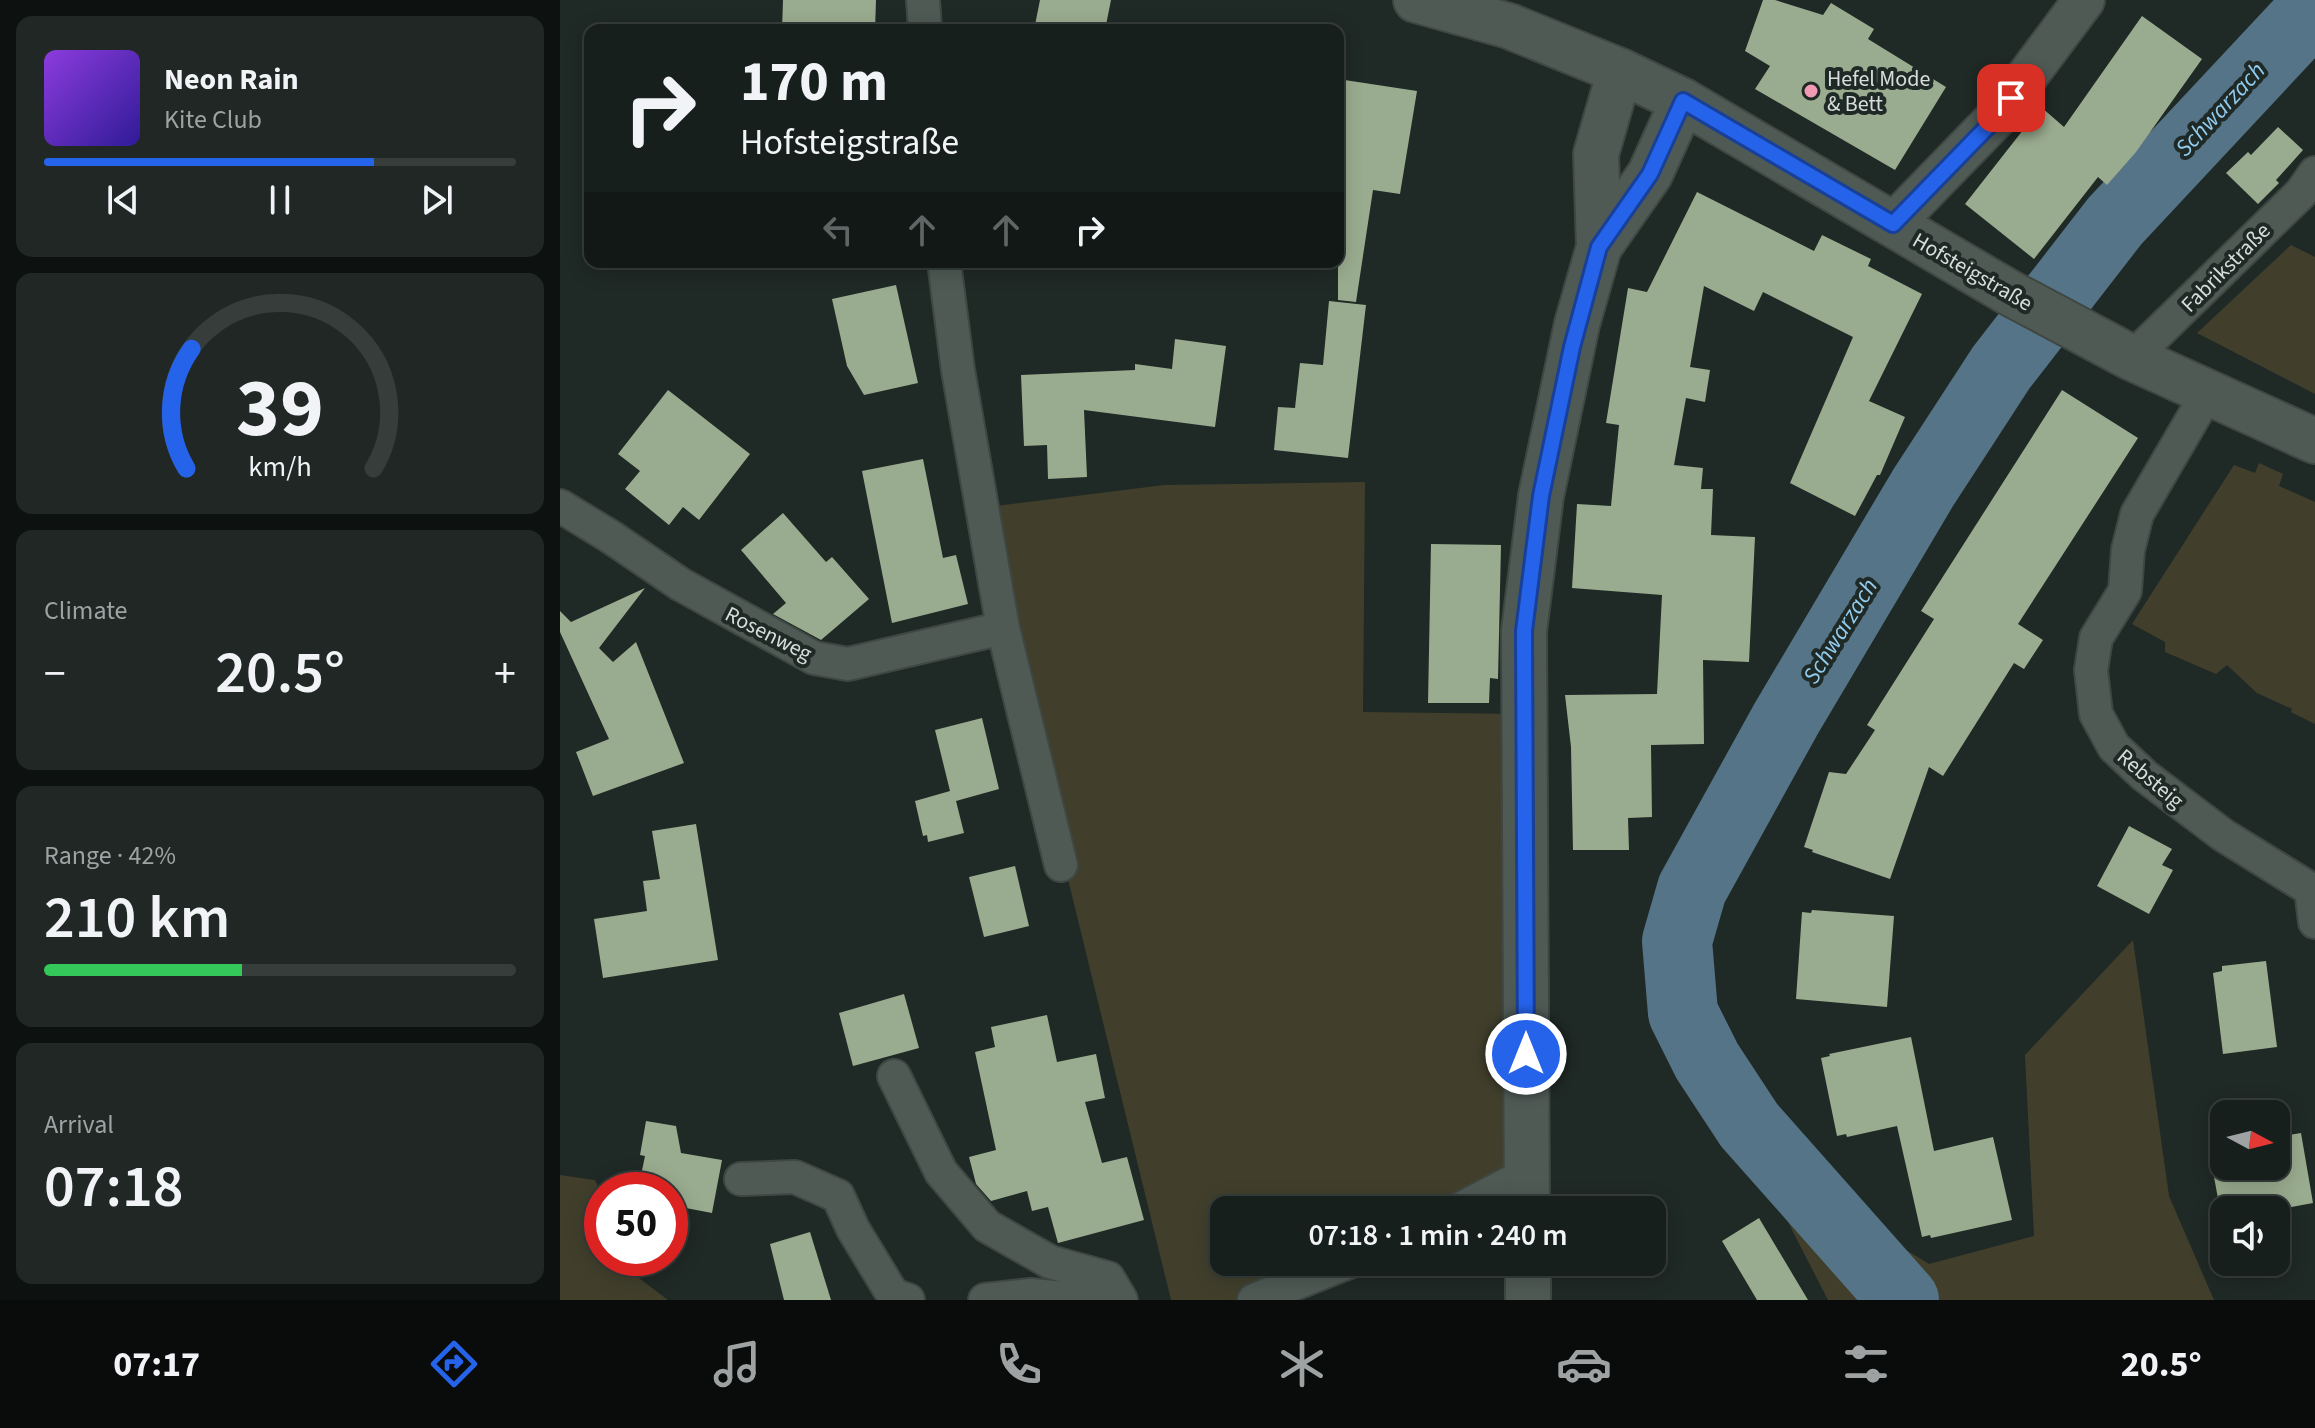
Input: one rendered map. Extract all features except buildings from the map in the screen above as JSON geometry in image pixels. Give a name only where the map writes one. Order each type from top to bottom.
[{"type":"main road","name":"Hofsteigstraße","points":[[1416,0],[1512,13],[1683,101],[2073,327],[2207,394],[2315,441]]},
{"type":"main road","points":[[1527,1192],[1524,631],[1541,496],[1569,359],[1599,247],[1596,154],[1620,71]]},
{"type":"main road","points":[[1599,247],[1650,174],[1683,101]]},
{"type":"main road","points":[[1528,1276],[1528,1300]]},
{"type":"street","points":[[923,0],[925,24]]},
{"type":"street","points":[[1893,224],[1996,118],[2084,0]]},
{"type":"street","name":"Fabrikstraße","points":[[2132,358],[2301,193],[2315,173]]},
{"type":"street","points":[[945,268],[958,370],[1003,628],[1061,865]]},
{"type":"street","name":"Rebsteig","points":[[2207,394],[2137,514],[2128,550],[2125,591],[2096,638],[2091,670],[2096,714],[2114,747],[2145,776],[2223,835],[2313,890],[2315,922]]},
{"type":"street","name":"Rosenweg","points":[[560,506],[680,584],[814,658],[848,664],[1003,628]]},
{"type":"street","points":[[894,1076],[941,1172],[987,1226],[1050,1262],[1108,1278],[1121,1300]]},
{"type":"street","points":[[741,1179],[795,1177],[838,1196],[853,1229],[893,1295],[908,1300]]},
{"type":"street","points":[[1254,1300],[1314,1276]]},
{"type":"street","points":[[985,1300],[1031,1295],[1087,1300]]},
{"type":"shaded area","points":[[2291,245],[2315,257],[2315,394],[2197,333]]},
{"type":"shaded area","points":[[2259,463],[2283,474],[2279,486],[2315,502],[2315,724],[2257,693],[2227,665],[2216,674],[2165,652],[2165,642],[2132,624],[2234,465],[2255,473]]},
{"type":"shaded area","points":[[1365,482],[1363,712],[1522,714],[1526,1173],[1479,1196],[1210,1196],[1210,1276],[1303,1276],[1239,1300],[1171,1300],[1006,626],[987,507],[1164,485]]},
{"type":"shaded area","points":[[2133,940],[2169,1196],[2214,1300],[1828,1300],[1767,1175],[1870,1228],[1929,1264],[2034,1236],[2025,1055]]},
{"type":"shaded area","points":[[560,1175],[584,1178],[584,1276],[636,1276],[668,1300],[560,1300]]},
{"type":"waterway","name":"Schwarzach","points":[[1904,1300],[1749,1125],[1707,1061],[1683,1013],[1677,941],[1692,889],[1786,719],[1923,488],[2001,368],[2115,221],[2315,7]]},
{"type":"place","name":"Hefel Mode & Bett","points":[[1811,91]]},
{"type":"route","points":[[1526,1054],[1524,631],[1541,496],[1577,324],[1599,247],[1650,174],[1683,101],[1893,224],[1996,118],[2011,98]]}]
